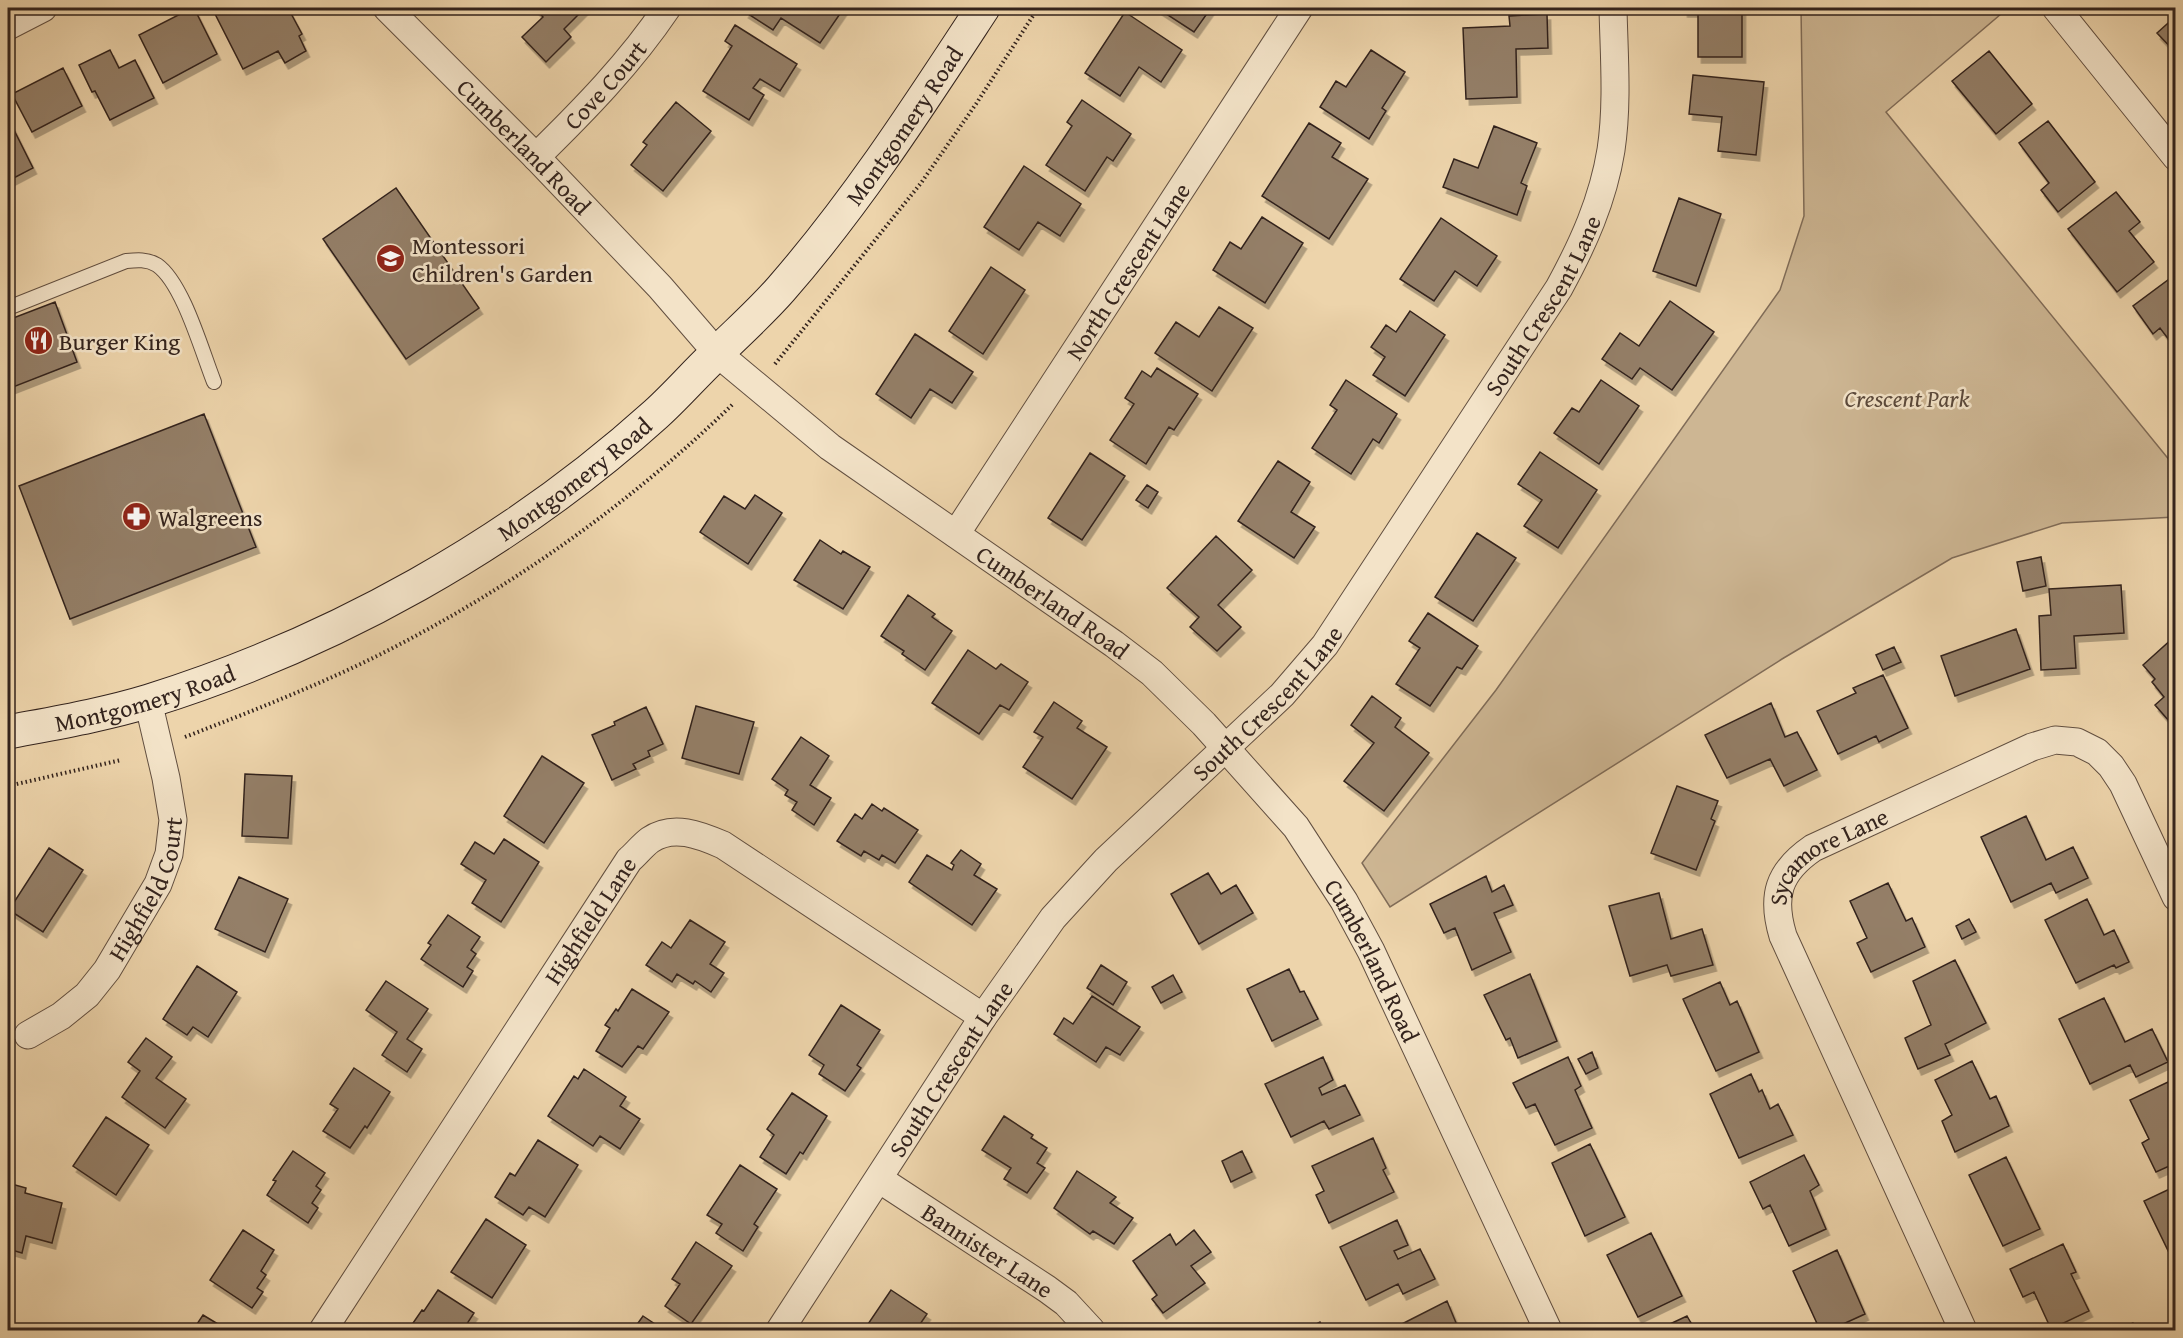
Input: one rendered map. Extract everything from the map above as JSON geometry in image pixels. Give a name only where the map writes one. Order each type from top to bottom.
[{"type":"street","points":[[8,26],[43,8]]},
{"type":"street","name":"Cumberland Road","points":[[387,8],[536,157],[660,287],[717,353],[830,447],[1114,644],[1152,673],[1204,724],[1296,827],[1344,901],[1371,951],[1548,1330]]},
{"type":"street","name":"Cove Court","points":[[536,157],[608,84],[648,36],[667,8]]},
{"type":"street","name":"Montgomery Road","points":[[8,732],[82,718],[148,701],[314,639],[445,568],[511,526],[626,440],[658,412],[779,291],[834,223],[929,89],[982,8]]},
{"type":"street","name":"North Crescent Lane","points":[[956,534],[1299,8]]},
{"type":"street","name":"South Crescent Lane","points":[[780,1330],[983,1017],[1053,918],[1106,861],[1282,695],[1325,645],[1553,298],[1582,246],[1595,213],[1611,150],[1615,96],[1613,8]]},
{"type":"street","points":[[2056,8],[2175,157]]},
{"type":"street","name":"Highfield Court","points":[[28,1035],[61,1016],[94,987],[107,970],[162,874],[169,854],[173,820],[148,701]]},
{"type":"street","name":"Sycamore Lane","points":[[1963,1330],[1783,936],[1777,915],[1777,894],[1785,875],[1796,860],[1813,848],[2032,747],[2055,740],[2077,742],[2097,752],[2111,766],[2123,784],[2175,897]]},
{"type":"street","name":"Highfield Lane","points":[[323,1330],[629,860],[651,840],[674,831],[700,835],[723,845],[983,1017]]},
{"type":"street","name":"Bannister Lane","points":[[879,1179],[1047,1289],[1066,1303],[1091,1330]]},
{"type":"lane","points":[[8,308],[126,261],[142,259],[156,264],[169,275],[181,298],[214,382]]},
{"type":"path","points":[[777,362],[921,183],[976,104],[1038,8]]},
{"type":"path","points":[[8,786],[121,760]]},
{"type":"green space","name":"Crescent Park","points":[[1801,8],[2008,8],[1886,112],[2175,467],[2175,517],[2062,523],[1952,558],[1782,659],[1390,907],[1362,863],[1496,690],[1780,290],[1804,216]]},
{"type":"building","points":[[192,8],[217,54],[163,83],[139,35]]},
{"type":"building","points":[[212,8],[252,8],[255,12],[264,8],[288,8],[302,34],[299,36],[306,51],[285,63],[278,51],[243,69]]},
{"type":"building","points":[[535,8],[585,8],[564,29],[571,37],[546,62],[522,37],[543,17]]},
{"type":"building","points":[[747,8],[844,8],[820,43],[781,18],[773,30],[745,12]]},
{"type":"building","points":[[1157,8],[1211,8],[1194,32]]},
{"type":"building","points":[[1684,8],[1742,8],[1742,57],[1698,57],[1698,11],[1684,11]]},
{"type":"building","points":[[1125,12],[1182,50],[1161,82],[1139,67],[1120,96],[1085,73]]},
{"type":"building","points":[[1547,14],[1548,48],[1516,49],[1517,97],[1466,99],[1463,28],[1510,26],[1509,16]]},
{"type":"building","points":[[2176,16],[2176,53],[2157,33]]},
{"type":"building","points":[[735,25],[797,64],[780,91],[760,79],[753,88],[764,95],[749,120],[703,91],[732,46],[725,41]]},
{"type":"building","points":[[110,50],[119,68],[135,60],[154,98],[110,120],[95,91],[92,92],[79,65]]},
{"type":"building","points":[[1371,50],[1405,72],[1382,108],[1386,111],[1369,139],[1320,107],[1336,81],[1346,87]]},
{"type":"building","points":[[1989,51],[2032,104],[1996,134],[1952,81]]},
{"type":"building","points":[[63,68],[82,106],[32,132],[12,94]]},
{"type":"building","points":[[1693,75],[1764,82],[1756,155],[1718,151],[1722,117],[1689,114]]},
{"type":"building","points":[[1082,100],[1131,134],[1113,161],[1107,157],[1085,191],[1046,165],[1072,126],[1067,122]]},
{"type":"building","points":[[676,102],[711,131],[663,191],[631,165],[647,145],[643,142]]},
{"type":"building","points":[[8,118],[33,168],[8,181]]},
{"type":"building","points":[[2048,121],[2095,182],[2058,212],[2041,190],[2049,183],[2019,143]]},
{"type":"building","points":[[1309,123],[1341,143],[1332,157],[1368,179],[1329,239],[1262,196]]},
{"type":"building","points":[[1494,126],[1537,143],[1521,183],[1527,186],[1517,215],[1443,187],[1454,159],[1478,168]]},
{"type":"building","points":[[1024,166],[1081,204],[1060,236],[1038,222],[1019,250],[984,227]]},
{"type":"building","name":"Montessori Children's Garden","points":[[396,188],[479,308],[406,359],[323,239]]},
{"type":"building","points":[[2116,192],[2140,222],[2129,231],[2154,262],[2117,292],[2068,229]]},
{"type":"building","points":[[1679,198],[1721,214],[1696,286],[1653,271]]},
{"type":"building","points":[[1262,217],[1303,243],[1265,303],[1213,270],[1230,242],[1241,249]]},
{"type":"building","points":[[1441,218],[1497,256],[1477,286],[1455,271],[1434,301],[1400,279]]},
{"type":"building","points":[[991,267],[1025,290],[983,354],[949,331]]},
{"type":"building","points":[[2176,274],[2176,349],[2160,328],[2153,334],[2133,306]]},
{"type":"building","points":[[1670,301],[1714,332],[1672,390],[1640,368],[1632,379],[1602,359],[1620,333],[1639,346]]},
{"type":"building","name":"Burger King","points":[[55,302],[77,362],[8,389],[8,320]]},
{"type":"building","points":[[1219,307],[1253,328],[1212,391],[1155,353],[1176,322],[1199,337]]},
{"type":"building","points":[[1410,311],[1445,335],[1405,396],[1373,375],[1385,357],[1371,347],[1386,325],[1396,332]]},
{"type":"building","points":[[915,334],[973,372],[952,403],[930,389],[911,418],[876,394]]},
{"type":"building","points":[[1157,368],[1198,394],[1174,430],[1169,427],[1146,464],[1110,440],[1134,404],[1125,398],[1142,371],[1151,377]]},
{"type":"building","points":[[1346,380],[1397,414],[1379,443],[1373,439],[1351,474],[1312,448],[1337,410],[1330,405]]},
{"type":"building","points":[[1601,380],[1639,406],[1599,464],[1554,433],[1572,408],[1579,412]]},
{"type":"building","name":"Walgreens","points":[[204,414],[256,547],[70,619],[19,486]]},
{"type":"building","points":[[1540,452],[1597,490],[1558,548],[1524,526],[1542,500],[1518,484]]},
{"type":"building","points":[[1090,453],[1125,476],[1082,540],[1048,518]]},
{"type":"building","points":[[1278,461],[1310,482],[1291,512],[1315,527],[1294,558],[1238,521]]},
{"type":"building","points":[[1147,485],[1158,492],[1148,508],[1136,500]]},
{"type":"building","points":[[755,495],[782,513],[748,564],[700,532],[724,496],[745,509]]},
{"type":"building","points":[[1477,533],[1516,558],[1473,621],[1435,597]]},
{"type":"building","points":[[1216,536],[1252,570],[1218,605],[1241,627],[1217,651],[1190,627],[1199,617],[1167,588]]},
{"type":"building","points":[[820,540],[841,554],[843,551],[870,567],[843,609],[794,580]]},
{"type":"building","points":[[2041,557],[2046,586],[2023,591],[2017,562]]},
{"type":"building","points":[[2121,585],[2124,633],[2074,636],[2076,668],[2041,670],[2039,616],[2051,615],[2049,589]]},
{"type":"building","points":[[908,595],[935,614],[932,617],[952,631],[925,670],[902,654],[904,651],[881,636]]},
{"type":"building","points":[[1428,613],[1478,646],[1462,669],[1457,667],[1430,706],[1396,684],[1420,648],[1409,641]]},
{"type":"building","points":[[2016,629],[2030,669],[1955,696],[1941,656]]},
{"type":"building","points":[[2173,638],[2176,640],[2176,729],[2155,705],[2164,697],[2152,682],[2155,679],[2143,665]]},
{"type":"building","points":[[1894,647],[1901,662],[1883,670],[1876,655]]},
{"type":"building","points":[[968,650],[996,669],[1001,664],[1028,682],[1009,710],[1000,705],[979,734],[932,703]]},
{"type":"building","points":[[1883,675],[1908,728],[1879,742],[1876,736],[1838,754],[1817,711],[1856,693],[1853,688]]},
{"type":"building","points":[[1372,696],[1401,718],[1395,727],[1429,753],[1384,811],[1344,781],[1374,743],[1351,725]]},
{"type":"building","points":[[1054,702],[1082,721],[1077,728],[1107,747],[1072,799],[1023,767],[1043,737],[1034,732]]},
{"type":"building","points":[[1771,703],[1785,737],[1797,732],[1817,770],[1784,786],[1770,759],[1727,778],[1705,735]]},
{"type":"building","points":[[696,706],[754,722],[739,774],[682,758]]},
{"type":"building","points":[[646,707],[663,744],[648,751],[650,756],[633,764],[636,769],[612,780],[592,735]]},
{"type":"building","points":[[801,737],[829,756],[810,785],[831,798],[814,825],[792,810],[797,802],[785,795],[788,790],[772,779]]},
{"type":"building","points":[[542,756],[584,783],[544,843],[504,816]]},
{"type":"building","points":[[245,774],[292,776],[288,838],[242,836]]},
{"type":"building","points":[[1677,786],[1718,801],[1711,819],[1715,821],[1696,870],[1651,853]]},
{"type":"building","points":[[872,804],[882,811],[884,808],[918,830],[895,863],[882,855],[879,860],[864,851],[861,856],[837,841],[855,814],[862,819]]},
{"type":"building","points":[[2026,816],[2046,860],[2073,847],[2088,878],[2056,893],[2051,883],[2011,902],[1981,837]]},
{"type":"building","points":[[504,839],[539,862],[501,922],[472,903],[486,880],[461,864],[475,842],[494,854]]},
{"type":"building","points":[[49,848],[83,870],[43,932],[9,910]]},
{"type":"building","points":[[961,850],[981,864],[974,875],[997,889],[972,925],[909,882],[927,855],[952,870],[954,865],[951,863]]},
{"type":"building","points":[[1208,873],[1221,894],[1236,885],[1253,913],[1199,944],[1171,894]]},
{"type":"building","points":[[1486,876],[1492,892],[1504,885],[1513,905],[1494,913],[1511,952],[1472,970],[1455,928],[1444,933],[1430,904]]},
{"type":"building","points":[[239,877],[288,899],[265,952],[215,929]]},
{"type":"building","points":[[1888,883],[1906,921],[1912,918],[1925,947],[1871,972],[1857,943],[1867,938],[1850,901]]},
{"type":"building","points":[[1659,893],[1671,939],[1702,929],[1713,965],[1671,976],[1667,965],[1630,976],[1609,906]]},
{"type":"building","points":[[2087,899],[2104,935],[2114,930],[2129,962],[2116,968],[2114,965],[2076,983],[2045,920]]},
{"type":"building","points":[[448,915],[480,937],[471,950],[476,954],[467,967],[473,971],[463,987],[421,959],[431,945],[428,943]]},
{"type":"building","points":[[1969,919],[1976,932],[1962,939],[1956,926]]},
{"type":"building","points":[[690,920],[725,942],[710,964],[724,973],[711,992],[695,981],[693,984],[677,974],[672,982],[646,965],[662,942],[671,948]]},
{"type":"building","points":[[1955,960],[1986,1023],[1945,1044],[1950,1055],[1918,1069],[1905,1038],[1931,1025],[1913,981]]},
{"type":"building","points":[[1101,965],[1127,982],[1113,1005],[1087,988]]},
{"type":"building","points":[[197,966],[237,992],[208,1037],[193,1027],[187,1035],[163,1019]]},
{"type":"building","points":[[1289,969],[1300,992],[1304,991],[1318,1019],[1272,1041],[1247,989]]},
{"type":"building","points":[[1530,974],[1557,1041],[1518,1058],[1510,1038],[1506,1040],[1484,995]]},
{"type":"building","points":[[1173,975],[1182,992],[1161,1003],[1152,987]]},
{"type":"building","points":[[386,981],[428,1009],[407,1039],[422,1049],[407,1072],[382,1055],[397,1032],[366,1010]]},
{"type":"building","points":[[1720,982],[1730,1005],[1737,1001],[1759,1052],[1716,1071],[1683,999]]},
{"type":"building","points":[[632,989],[669,1012],[643,1049],[638,1046],[622,1067],[596,1051],[610,1028],[605,1025],[616,1009],[618,1011]]},
{"type":"building","points":[[1092,996],[1140,1027],[1120,1055],[1106,1047],[1096,1062],[1054,1034],[1064,1018],[1073,1024]]},
{"type":"building","points":[[2104,998],[2125,1042],[2152,1029],[2168,1062],[2136,1077],[2130,1065],[2090,1084],[2059,1019]]},
{"type":"building","points":[[841,1005],[880,1030],[857,1065],[861,1068],[845,1091],[819,1074],[824,1065],[809,1055]]},
{"type":"building","points":[[146,1038],[172,1057],[156,1078],[186,1099],[165,1128],[122,1097],[140,1071],[128,1062]]},
{"type":"building","points":[[1592,1052],[1598,1068],[1586,1074],[1578,1059]]},
{"type":"building","points":[[1323,1057],[1333,1080],[1319,1088],[1322,1095],[1345,1085],[1360,1115],[1329,1129],[1324,1121],[1291,1137],[1265,1084]]},
{"type":"building","points":[[1568,1057],[1581,1086],[1575,1090],[1592,1128],[1555,1145],[1535,1104],[1526,1108],[1513,1083]]},
{"type":"building","points":[[1972,1061],[1990,1099],[1996,1096],[2009,1126],[1955,1152],[1942,1121],[1952,1115],[1935,1080]]},
{"type":"building","points":[[354,1068],[390,1092],[367,1128],[365,1126],[350,1148],[323,1131],[338,1109],[330,1104]]},
{"type":"building","points":[[584,1069],[626,1097],[620,1106],[640,1119],[620,1149],[600,1136],[593,1146],[548,1116],[574,1076],[578,1079]]},
{"type":"building","points":[[1751,1074],[1759,1092],[1762,1090],[1770,1109],[1778,1104],[1793,1135],[1739,1158],[1710,1094]]},
{"type":"building","points":[[2168,1082],[2172,1089],[2175,1087],[2176,1089],[2176,1163],[2156,1172],[2142,1143],[2149,1139],[2130,1100]]},
{"type":"building","points":[[792,1093],[827,1116],[803,1154],[800,1152],[786,1174],[760,1157],[774,1135],[767,1129]]},
{"type":"building","points":[[1004,1116],[1033,1135],[1031,1138],[1047,1148],[1037,1163],[1045,1168],[1027,1193],[1004,1179],[1011,1168],[982,1150]]},
{"type":"building","points":[[106,1117],[149,1145],[116,1195],[73,1166]]},
{"type":"building","points":[[1373,1138],[1386,1168],[1383,1170],[1394,1192],[1329,1223],[1316,1195],[1324,1191],[1312,1166]]},
{"type":"building","points":[[538,1140],[578,1165],[545,1217],[529,1207],[523,1215],[495,1197],[510,1173],[515,1176]]},
{"type":"building","points":[[1590,1144],[1625,1217],[1585,1236],[1552,1163]]},
{"type":"building","points":[[293,1151],[325,1173],[316,1186],[321,1190],[312,1203],[318,1208],[308,1223],[267,1195],[276,1181],[273,1180]]},
{"type":"building","points":[[1242,1151],[1252,1172],[1231,1182],[1222,1161]]},
{"type":"building","points":[[1804,1155],[1819,1185],[1810,1191],[1826,1229],[1789,1246],[1770,1205],[1763,1209],[1750,1182]]},
{"type":"building","points":[[2006,1157],[2040,1229],[2003,1246],[1969,1175]]},
{"type":"building","points":[[740,1165],[777,1189],[754,1224],[758,1227],[743,1251],[716,1233],[722,1224],[707,1215]]},
{"type":"building","points":[[1077,1171],[1116,1197],[1110,1203],[1133,1218],[1114,1244],[1093,1231],[1090,1234],[1054,1208]]},
{"type":"building","points":[[8,1183],[26,1188],[25,1193],[62,1203],[52,1243],[26,1236],[22,1253],[8,1249]]},
{"type":"building","points":[[2176,1186],[2176,1265],[2175,1265],[2144,1201]]},
{"type":"building","points":[[486,1219],[526,1245],[492,1298],[451,1272]]},
{"type":"building","points":[[1397,1220],[1408,1245],[1394,1251],[1398,1259],[1420,1249],[1435,1279],[1403,1294],[1398,1284],[1366,1300],[1340,1247]]},
{"type":"building","points":[[243,1230],[274,1250],[261,1271],[266,1275],[257,1288],[263,1292],[252,1308],[210,1280]]},
{"type":"building","points":[[1194,1230],[1211,1252],[1191,1266],[1205,1283],[1163,1313],[1152,1299],[1157,1295],[1133,1261],[1170,1234],[1176,1245]]},
{"type":"building","points":[[1651,1233],[1682,1296],[1638,1317],[1607,1255]]},
{"type":"building","points":[[696,1242],[732,1266],[691,1324],[665,1306],[680,1284],[672,1279]]},
{"type":"building","points":[[2063,1244],[2076,1272],[2071,1274],[2089,1311],[2051,1329],[2034,1292],[2023,1297],[2010,1269]]},
{"type":"building","points":[[1837,1250],[1865,1314],[1830,1330],[1820,1330],[1793,1271]]},
{"type":"building","points":[[438,1290],[474,1313],[463,1330],[415,1330],[411,1326]]},
{"type":"building","points":[[891,1290],[927,1314],[916,1330],[868,1330],[866,1327]]},
{"type":"building","points":[[1447,1301],[1459,1330],[1390,1330]]},
{"type":"building","points":[[203,1315],[228,1330],[193,1330]]},
{"type":"building","points":[[643,1316],[664,1330],[633,1330]]},
{"type":"building","points":[[1687,1316],[1695,1330],[1657,1330]]},
{"type":"building","points":[[1320,1322],[1324,1330],[1307,1330],[1307,1329]]},
{"type":"building","points":[[2133,1323],[2137,1330],[2117,1330]]},
{"type":"place","name":"Montessori Children's Garden","points":[[391,259]]},
{"type":"place","name":"Burger King","points":[[38,341]]},
{"type":"place","name":"Walgreens","points":[[137,517]]}]
